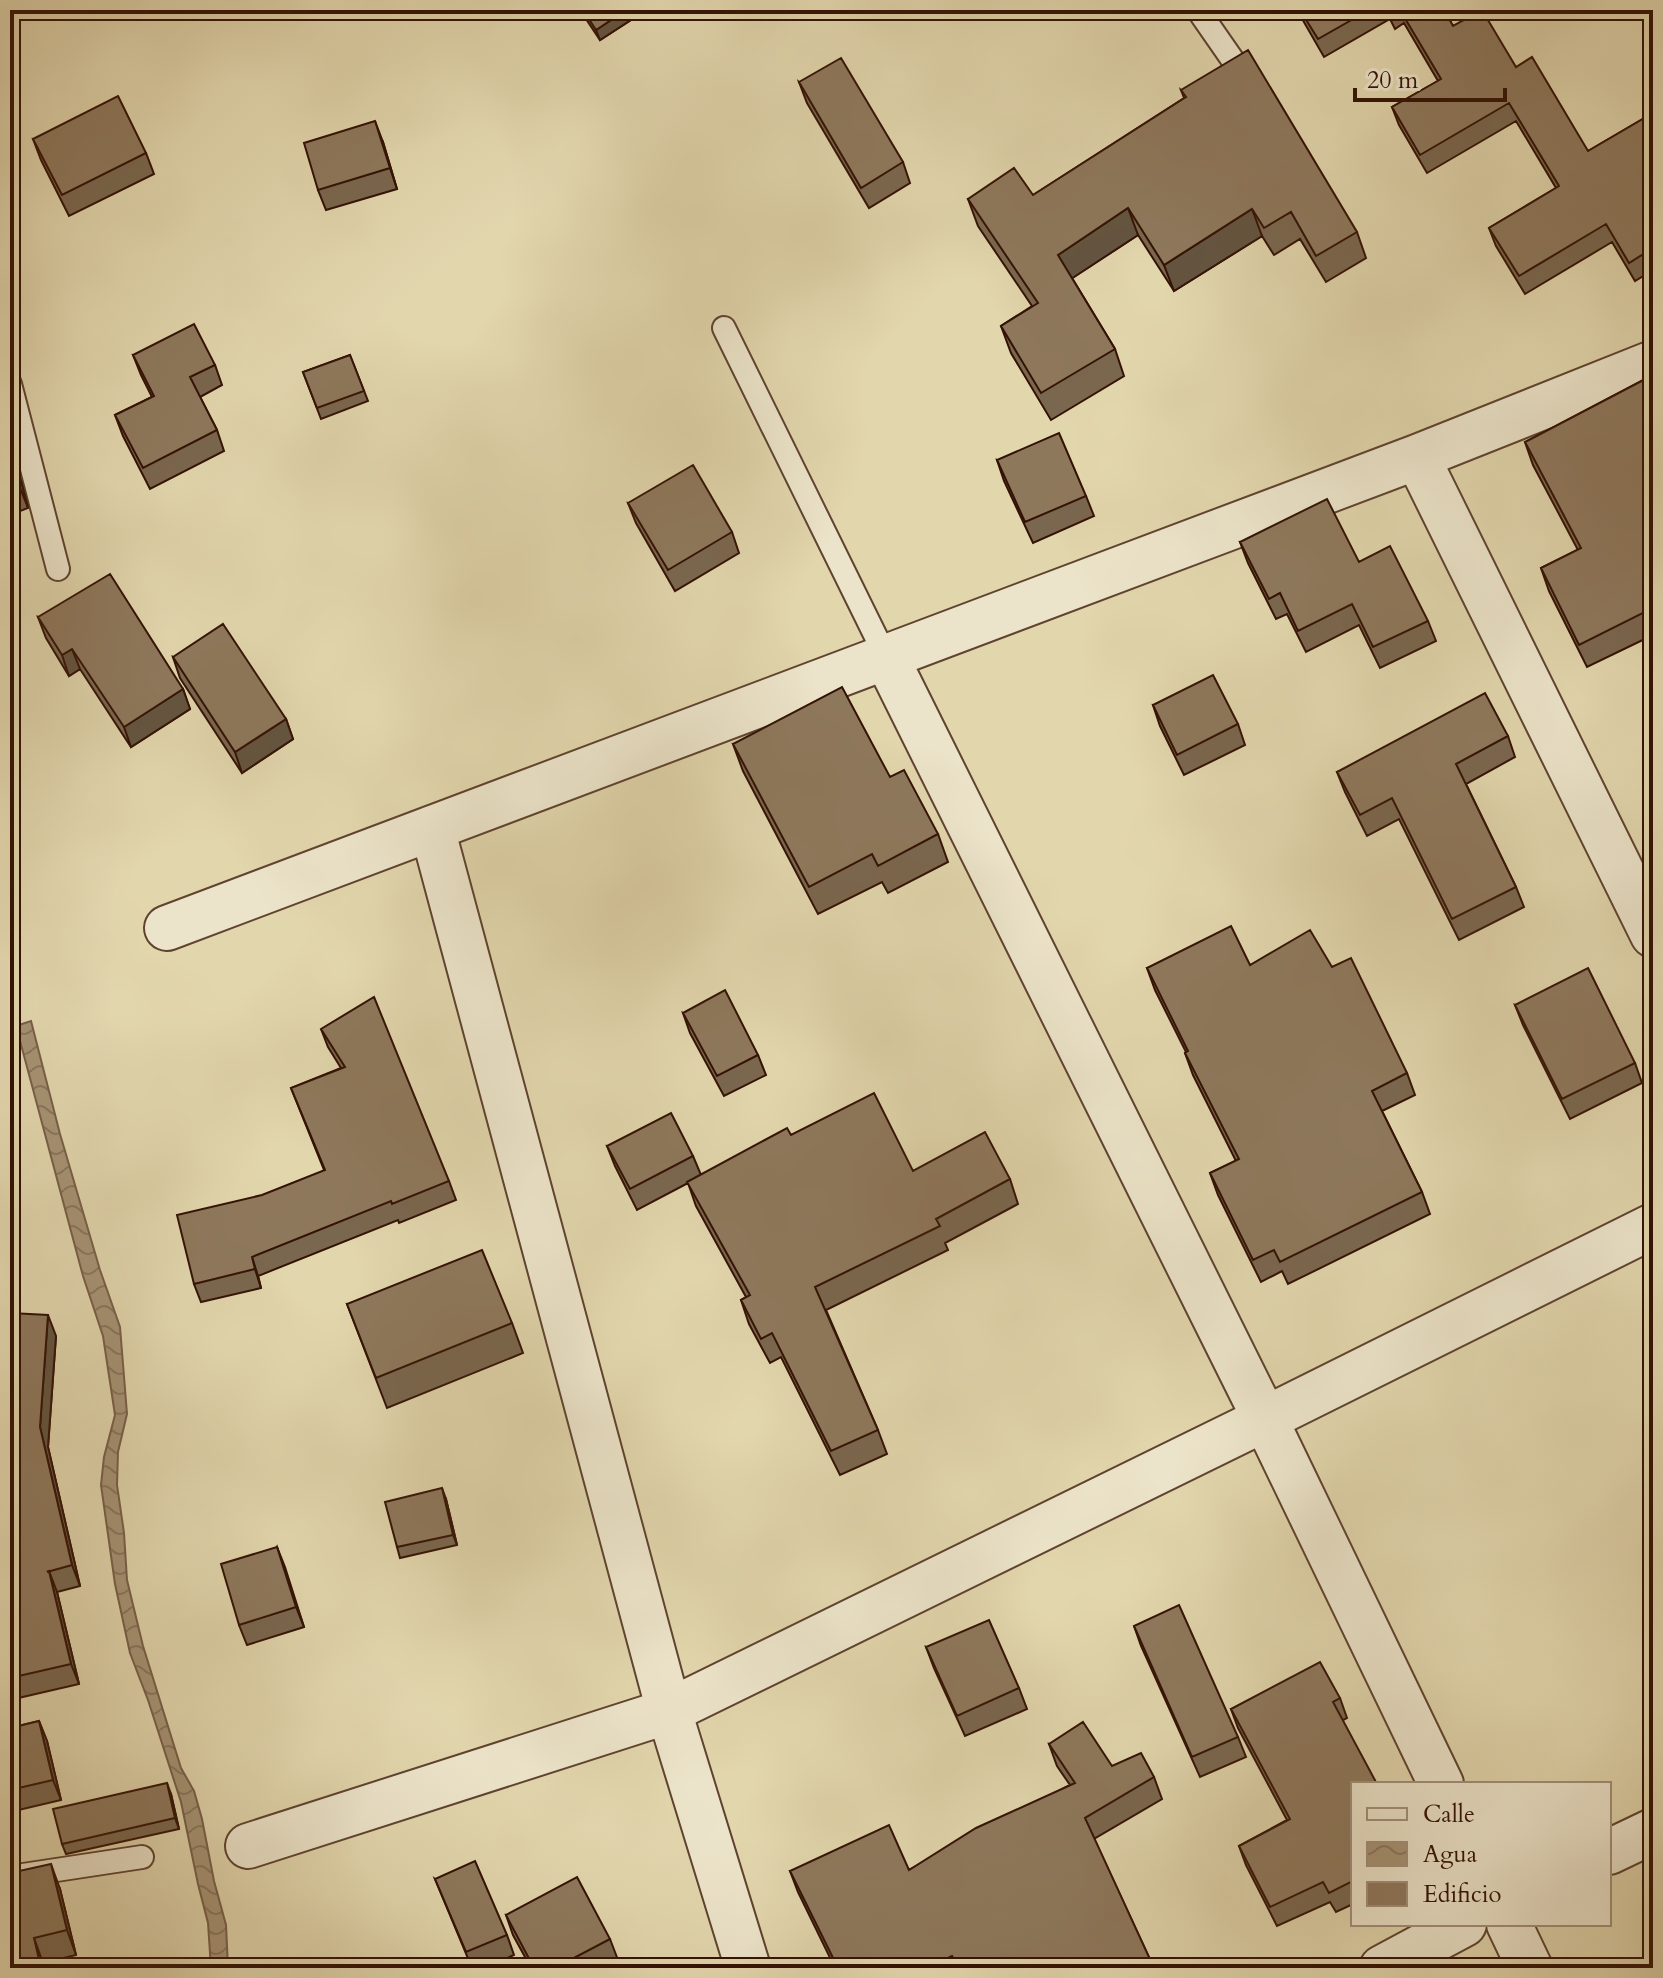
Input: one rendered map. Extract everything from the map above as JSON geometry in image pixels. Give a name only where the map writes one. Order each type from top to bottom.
[{"type":"street","points":[[167,928],[1417,457],[1653,363]]},
{"type":"street","points":[[1417,457],[1653,935]]},
{"type":"street","points":[[886,657],[1265,1419],[1440,1782]]},
{"type":"street","points":[[432,828],[669,1711],[748,1968]]},
{"type":"street","points":[[248,1846],[669,1711],[1653,1226]]},
{"type":"street","points":[[1611,1851],[1653,1831]]},
{"type":"street","points":[[1382,1968],[1460,1926]]},
{"type":"street","points":[[1510,1926],[1530,1968]]},
{"type":"lane","points":[[1198,10],[1232,59]]},
{"type":"lane","points":[[724,328],[886,657]]},
{"type":"lane","points":[[10,384],[58,569]]},
{"type":"lane","points":[[10,1877],[142,1857]]},
{"type":"water","points":[[10,870],[20,948],[10,949]]},
{"type":"water","points":[[31,1021],[60,1134],[120,1327],[127,1414],[118,1452],[117,1485],[127,1580],[143,1646],[181,1768],[194,1791],[202,1819],[226,1925],[228,1968],[211,1968],[208,1923],[181,1802],[130,1653],[115,1584],[101,1485],[104,1457],[115,1415],[103,1336],[83,1276],[16,1026]]},
{"type":"building","points":[[583,10],[626,10],[596,30]]},
{"type":"building","points":[[1300,10],[1369,10],[1318,39]]},
{"type":"building","points":[[1400,10],[1444,10],[1453,26],[1482,10],[1516,67],[1532,57],[1588,151],[1653,113],[1653,248],[1629,263],[1606,224],[1519,276],[1489,228],[1559,186],[1509,103],[1420,155],[1392,107],[1441,79]]},
{"type":"building","points":[[1248,50],[1357,232],[1316,256],[1291,212],[1264,228],[1252,209],[1164,265],[1128,208],[1058,255],[1115,349],[1041,393],[1001,326],[1038,303],[968,199],[1014,168],[1033,195],[1186,97],[1181,90]]},
{"type":"building","points":[[841,58],[903,162],[861,188],[799,82]]},
{"type":"building","points":[[118,96],[146,153],[62,195],[33,139]]},
{"type":"building","points":[[375,121],[390,168],[318,190],[304,143]]},
{"type":"building","points":[[194,324],[215,365],[190,377],[217,430],[143,468],[115,415],[154,396],[133,355]]},
{"type":"building","points":[[350,355],[364,391],[317,408],[303,372]]},
{"type":"building","points":[[1653,375],[1653,608],[1579,645],[1541,568],[1581,548],[1525,442]]},
{"type":"building","points":[[1059,433],[1086,496],[1025,522],[997,460]]},
{"type":"building","points":[[10,451],[20,488],[10,492]]},
{"type":"building","points":[[693,465],[732,532],[668,570],[628,503]]},
{"type":"building","points":[[1327,499],[1359,562],[1390,546],[1428,621],[1373,647],[1352,604],[1298,631],[1280,593],[1269,599],[1240,542]]},
{"type":"building","points":[[110,574],[183,689],[124,727],[72,649],[62,655],[38,617]]},
{"type":"building","points":[[223,624],[286,719],[235,752],[173,657]]},
{"type":"building","points":[[1213,675],[1238,724],[1177,755],[1153,705]]},
{"type":"building","points":[[842,687],[890,777],[904,770],[938,834],[878,866],[872,854],[809,887],[733,744]]},
{"type":"building","points":[[1485,693],[1508,736],[1456,764],[1516,887],[1452,919],[1392,798],[1360,815],[1337,772]]},
{"type":"building","points":[[1231,926],[1250,965],[1310,930],[1332,967],[1351,958],[1407,1073],[1372,1091],[1422,1192],[1280,1262],[1274,1250],[1253,1260],[1210,1173],[1239,1159],[1185,1053],[1188,1051],[1147,968]]},
{"type":"building","points":[[1588,968],[1635,1063],[1562,1099],[1515,1005]]},
{"type":"building","points":[[725,990],[758,1055],[717,1076],[683,1013]]},
{"type":"building","points":[[374,997],[449,1181],[252,1257],[255,1269],[194,1284],[177,1215],[262,1195],[325,1170],[291,1088],[345,1067],[321,1029]]},
{"type":"building","points":[[874,1093],[913,1171],[985,1132],[1010,1179],[936,1219],[940,1226],[815,1287],[878,1430],[831,1451],[772,1333],[761,1339],[741,1300],[750,1295],[687,1182],[787,1128],[791,1135]]},
{"type":"building","points":[[671,1113],[693,1156],[630,1189],[607,1146]]},
{"type":"building","points":[[482,1250],[512,1323],[376,1378],[347,1304]]},
{"type":"building","points":[[10,1313],[48,1315],[40,1427],[72,1565],[49,1571],[71,1664],[10,1678],[10,1580],[20,1578],[10,1535]]},
{"type":"building","points":[[442,1488],[453,1535],[397,1547],[385,1502]]},
{"type":"building","points":[[277,1547],[296,1607],[239,1625],[221,1564]]},
{"type":"building","points":[[1179,1605],[1238,1737],[1192,1757],[1134,1626]]},
{"type":"building","points":[[989,1620],[1019,1688],[957,1716],[926,1647]]},
{"type":"building","points":[[1320,1662],[1340,1698],[1333,1702],[1376,1782],[1351,1782],[1351,1882],[1329,1893],[1323,1882],[1270,1907],[1239,1846],[1290,1819],[1231,1709]]},
{"type":"building","points":[[39,1721],[53,1780],[10,1790],[10,1728]]},
{"type":"building","points":[[1083,1722],[1112,1766],[1141,1753],[1154,1777],[1085,1818],[1154,1968],[960,1968],[952,1956],[927,1968],[838,1968],[790,1871],[889,1825],[909,1870],[976,1828],[1075,1783],[1049,1744]]},
{"type":"building","points":[[167,1783],[175,1818],[62,1844],[53,1809]]},
{"type":"building","points":[[475,1861],[507,1935],[466,1952],[435,1879]]},
{"type":"building","points":[[51,1864],[67,1930],[34,1938],[41,1968],[10,1968],[10,1873]]},
{"type":"building","points":[[577,1877],[610,1939],[555,1968],[534,1968],[506,1915]]}]
